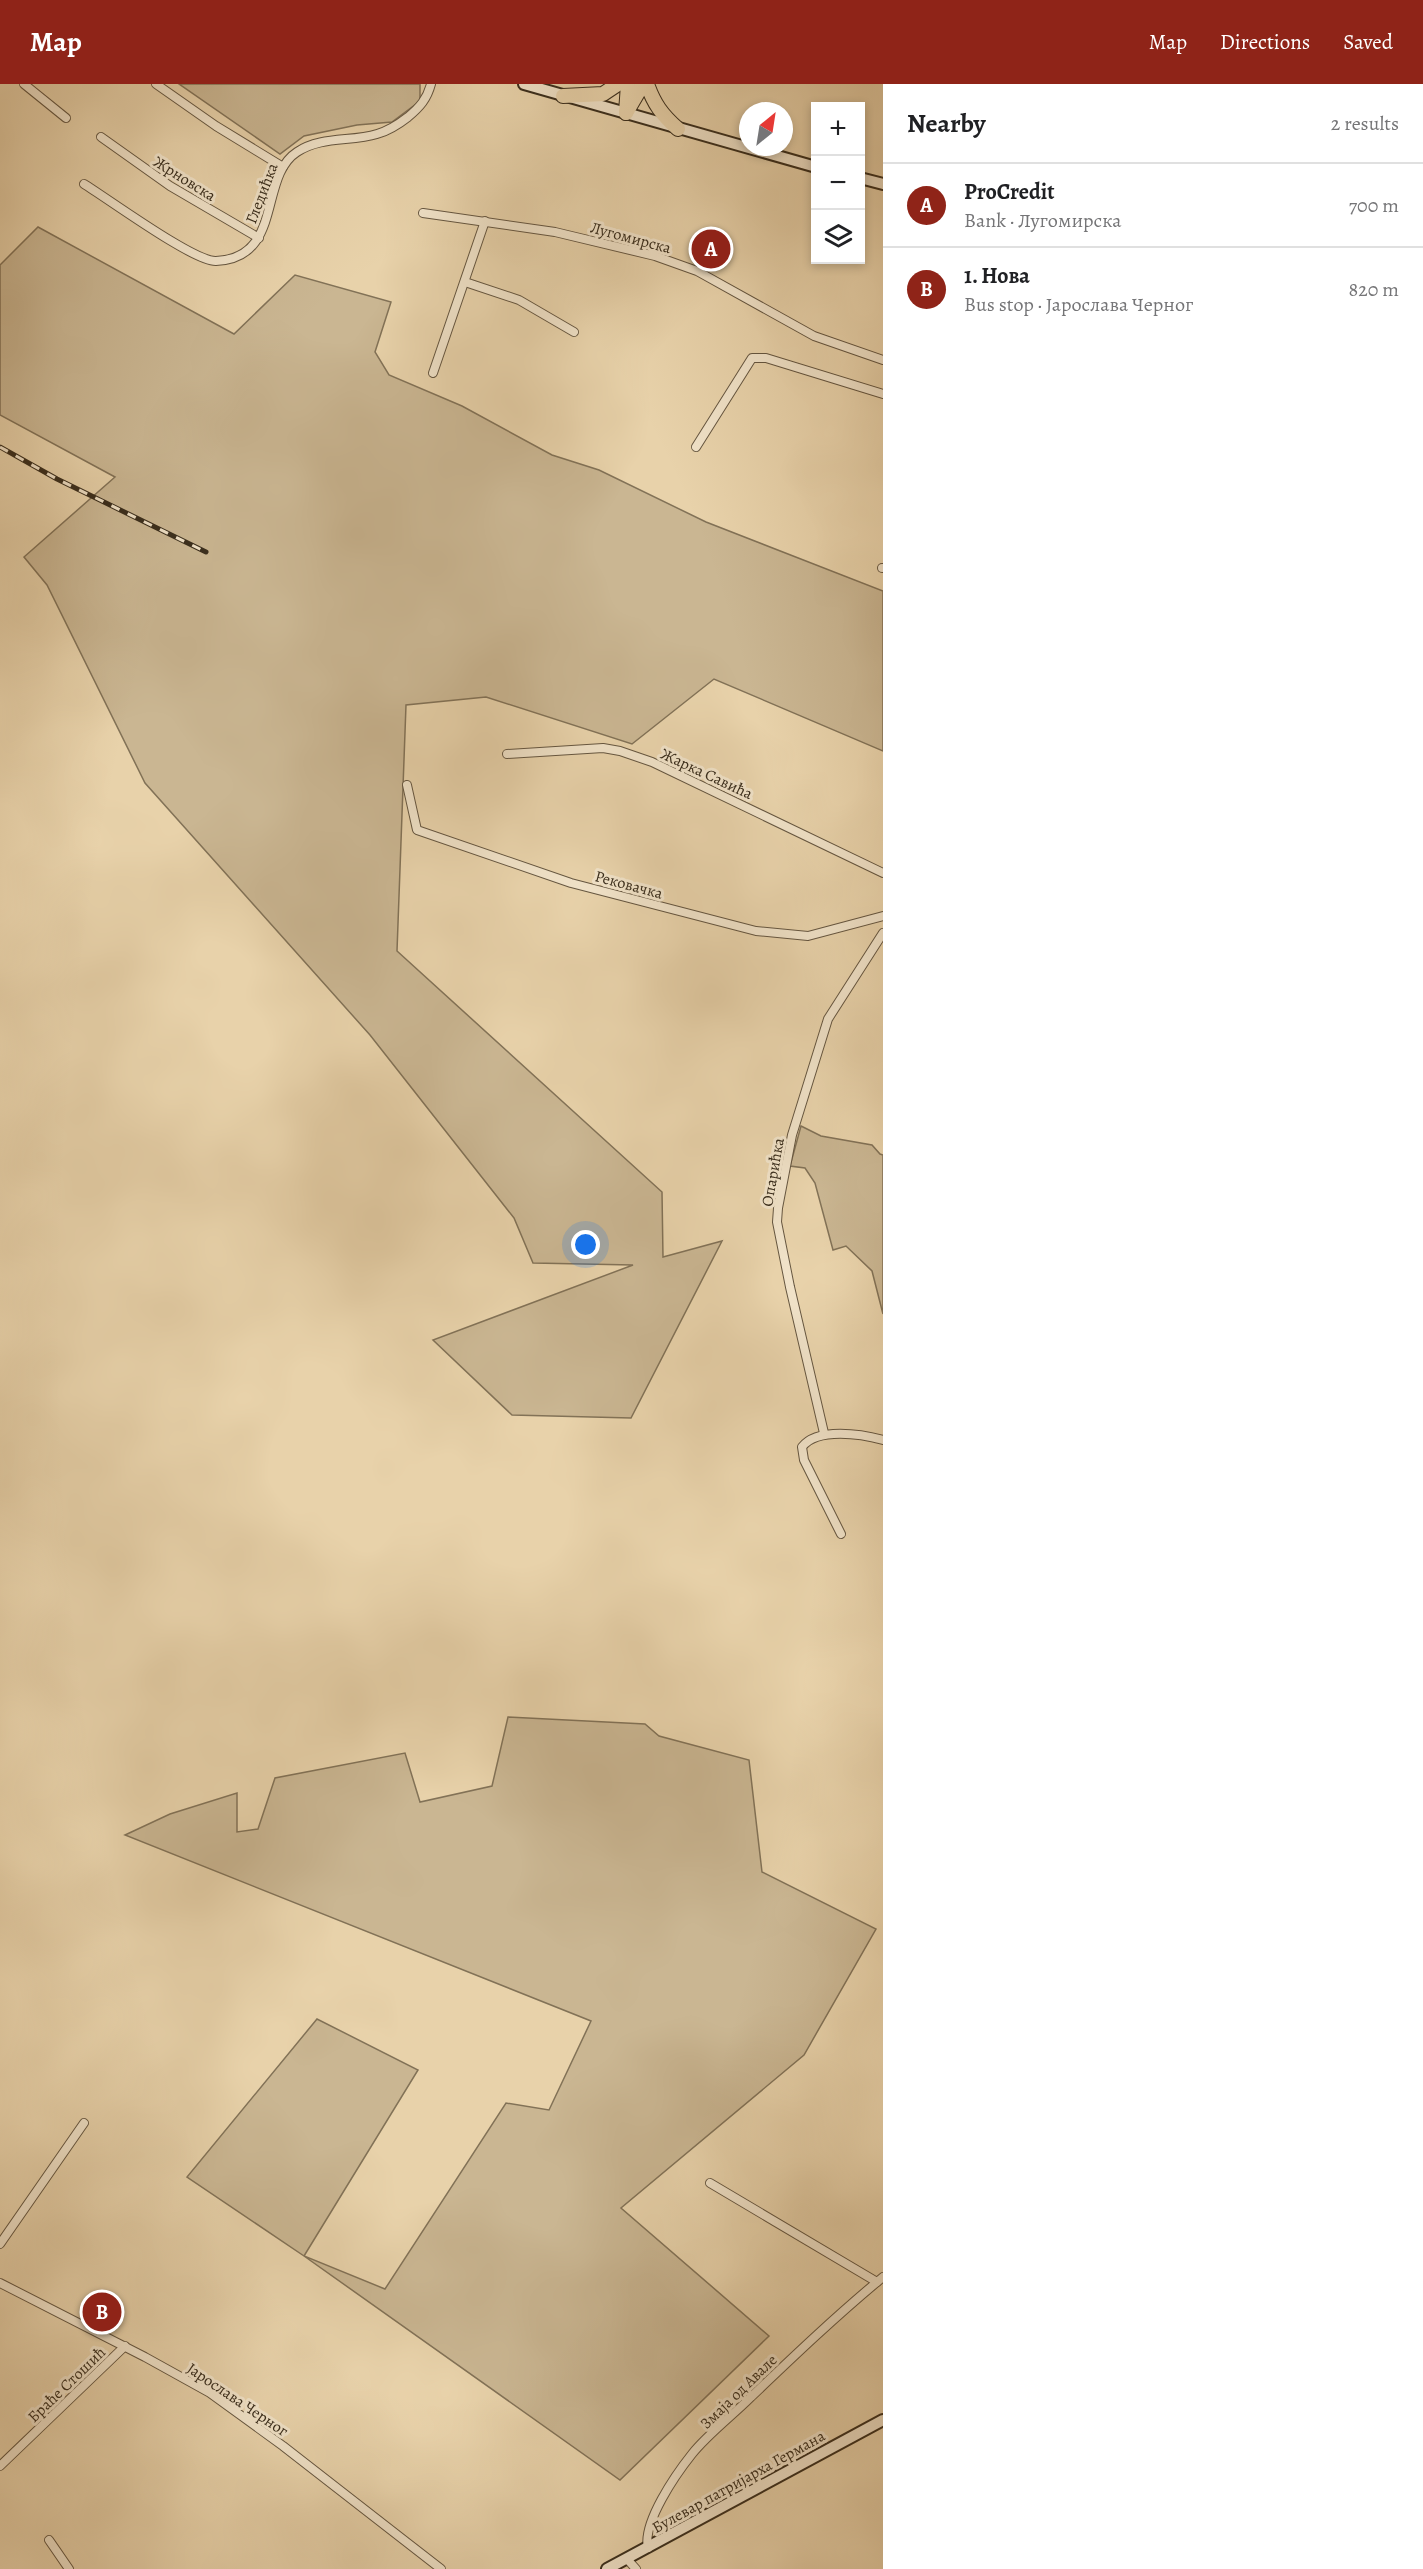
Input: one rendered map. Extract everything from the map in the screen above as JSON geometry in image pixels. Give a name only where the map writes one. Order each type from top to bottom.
[{"type":"highway","points":[[563,96],[603,94],[618,84]]},
{"type":"highway","points":[[626,113],[628,84]]},
{"type":"highway","points":[[626,113],[645,84]]},
{"type":"highway","points":[[645,84],[662,116],[678,129]]},
{"type":"main road","points":[[524,84],[811,166]]},
{"type":"main road","points":[[865,179],[883,184]]},
{"type":"main road","name":"Булевар патријарха Германа","points":[[607,2569],[883,2420]]},
{"type":"street","points":[[24,84],[66,118]]},
{"type":"street","points":[[156,84],[216,126],[283,167]]},
{"type":"street","name":"Гледићка","points":[[84,184],[130,216],[207,260],[220,261],[244,252],[259,238],[283,167],[293,155],[321,142],[376,135],[393,126],[424,103],[431,84]]},
{"type":"street","name":"Жрновска","points":[[101,137],[170,186],[259,238]]},
{"type":"street","name":"Лугомирска","points":[[423,213],[604,242],[672,262],[707,276],[814,336],[883,360]]},
{"type":"street","points":[[433,373],[484,221]]},
{"type":"street","points":[[465,282],[519,300],[574,332]]},
{"type":"street","points":[[696,447],[752,358],[766,358],[883,394]]},
{"type":"street","name":"Жарка Савића","points":[[507,754],[603,748],[620,751],[652,762],[883,873]]},
{"type":"street","name":"Рековачка","points":[[407,785],[417,830],[543,874],[606,892],[756,932],[782,935],[808,936],[883,916]]},
{"type":"street","name":"Опарићка","points":[[824,1433],[790,1287],[777,1222],[778,1208],[792,1135],[828,1019],[883,933]]},
{"type":"street","points":[[842,1534],[802,1453],[806,1442],[824,1433],[883,1440]]},
{"type":"street","points":[[0,2244],[84,2123]]},
{"type":"street","points":[[710,2183],[880,2280]]},
{"type":"street","name":"Змаја од Авале","points":[[648,2548],[647,2538],[652,2520],[663,2497],[692,2454],[808,2343],[880,2280]]},
{"type":"street","name":"Јарослава Черног","points":[[0,2283],[194,2383],[239,2414],[441,2569]]},
{"type":"street","name":"Браће Стошић","points":[[0,2466],[125,2346]]},
{"type":"street","points":[[48,2540],[69,2569]]},
{"type":"street","points":[[627,2559],[636,2569]]},
{"type":"shaded area","points":[[179,84],[420,84],[420,101],[392,122],[357,125],[304,136],[280,154]]},
{"type":"shaded area","points":[[38,227],[234,334],[295,275],[391,302],[375,352],[389,375],[462,406],[552,455],[599,470],[706,522],[883,591],[883,751],[714,679],[632,744],[486,697],[406,705],[397,951],[662,1192],[663,1257],[722,1241],[631,1418],[512,1415],[433,1340],[633,1265],[533,1263],[514,1218],[370,1035],[145,783],[47,585],[24,557],[115,477],[0,415],[0,265]]},
{"type":"shaded area","points":[[801,1126],[821,1136],[872,1145],[883,1155],[883,1314],[872,1271],[846,1246],[833,1250],[815,1183],[805,1168],[790,1166]]},
{"type":"shaded area","points":[[508,1717],[645,1724],[659,1736],[749,1760],[762,1872],[876,1929],[804,2055],[621,2208],[769,2336],[620,2480],[304,2256],[385,2289],[506,2103],[549,2110],[591,2021],[125,1835],[170,1814],[237,1793],[237,1832],[258,1829],[275,1778],[405,1753],[420,1802],[492,1786]]},
{"type":"shaded area","points":[[317,2019],[418,2070],[304,2256],[187,2177]]},
{"type":"railway","points":[[0,447],[57,479],[206,552]]},
{"type":"place","name":"ProCredit","points":[[711,249]]},
{"type":"place","name":"1. Нова","points":[[102,2312]]}]
